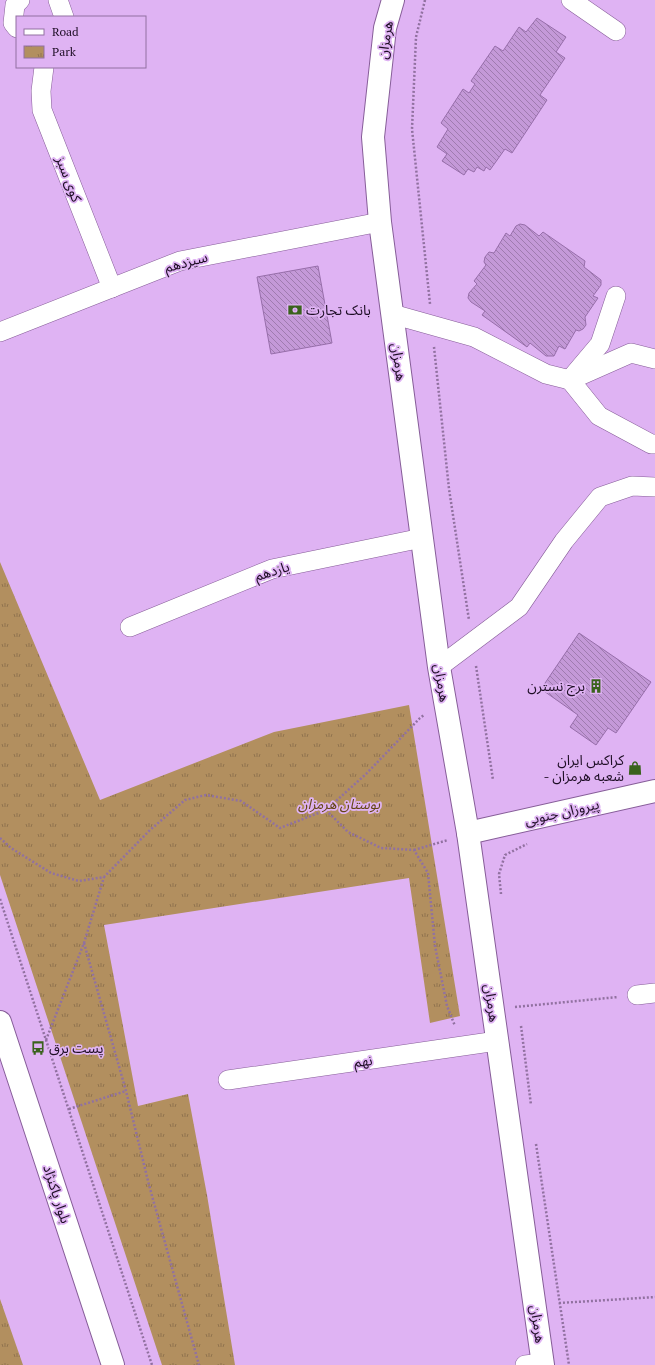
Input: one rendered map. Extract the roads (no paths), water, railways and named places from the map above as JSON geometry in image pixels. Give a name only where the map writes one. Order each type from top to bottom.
[{"type":"street","points":[[0,3],[8,0]]},
{"type":"street","points":[[16,27],[13,23],[15,5],[20,0]]},
{"type":"street","points":[[58,0],[64,16]]},
{"type":"street","name":"هرمزان","points":[[393,0],[385,28],[373,137],[380,222],[439,667],[468,834],[535,1304],[537,1364]]},
{"type":"street","points":[[571,0],[616,31]]},
{"type":"street","name":"کوی سبز","points":[[44,68],[41,91],[42,110],[112,288]]},
{"type":"street","name":"سیزدهم","points":[[0,332],[180,261],[380,222]]},
{"type":"street","points":[[570,380],[600,344],[616,296]]},
{"type":"street","points":[[392,314],[474,337],[546,374],[570,380],[599,416],[651,444],[655,444]]},
{"type":"street","points":[[570,380],[631,353],[655,359]]},
{"type":"street","points":[[439,667],[520,607],[564,541],[600,497],[632,486],[655,487]]},
{"type":"street","name":"یازدهم","points":[[130,627],[272,569],[422,538]]},
{"type":"street","name":"پیروزان جنوبی","points":[[468,834],[655,790]]},
{"type":"street","name":"بلوار پاکنژاد","points":[[0,1022],[113,1365]]},
{"type":"street","name":"نهم","points":[[228,1080],[498,1041]]},
{"type":"place","name":"بانک تجارت","points":[[295,310]]},
{"type":"place","name":"برج نسترن","points":[[596,686]]},
{"type":"place","name":"کراکس ایران - شعبه هرمزان","points":[[635,768]]},
{"type":"place","name":"پست برق","points":[[38,1048]]},
{"type":"park label","name":"بوستان هرمزان","points":[[339,804]]}]
